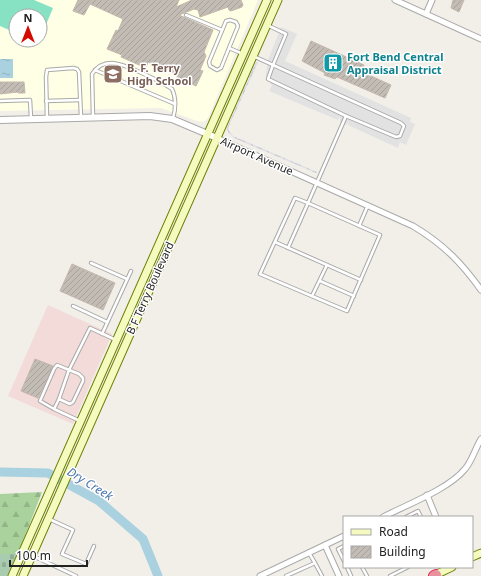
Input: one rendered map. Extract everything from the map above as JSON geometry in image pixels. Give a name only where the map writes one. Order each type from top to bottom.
[{"type":"main road","name":"B F Terry Boulevard","points":[[12,576],[267,0]]},
{"type":"main road","name":"B F Terry Boulevard","points":[[23,576],[278,0]]},
{"type":"main road","points":[[434,576],[450,568]]},
{"type":"street","points":[[395,0],[481,39]]},
{"type":"street","points":[[426,14],[432,0]]},
{"type":"street","name":"Airport Avenue","points":[[0,120],[150,116],[172,119],[369,205],[413,226],[431,237],[448,251],[466,270],[481,290]]},
{"type":"street","points":[[385,516],[442,488],[456,478],[466,468],[481,439]]},
{"type":"street","points":[[427,495],[436,516]]},
{"type":"street","points":[[260,576],[271,574],[343,536]]},
{"type":"street","points":[[325,545],[339,576]]},
{"type":"lane","points":[[186,15],[222,30]]},
{"type":"lane","points":[[230,20],[236,22],[238,26],[229,48],[221,68],[217,70],[210,66],[209,62],[222,30],[226,21],[230,20]]},
{"type":"lane","points":[[253,56],[273,65],[402,123],[404,126],[400,136],[396,137],[346,116],[268,79],[273,65],[286,34],[267,25]]},
{"type":"lane","points":[[229,48],[243,54]]},
{"type":"lane","points":[[93,117],[91,78],[94,70],[105,64],[111,63],[122,65],[168,86],[174,92],[175,104],[174,116],[172,119]]},
{"type":"lane","points":[[47,119],[47,70],[73,68],[77,69],[79,72],[80,118]]},
{"type":"lane","points":[[94,70],[175,104]]},
{"type":"lane","points":[[0,101],[30,100],[31,119]]},
{"type":"lane","points":[[46,101],[80,100]]},
{"type":"lane","points":[[288,248],[346,116]]},
{"type":"lane","points":[[295,198],[308,203],[380,235],[347,311],[260,274],[295,198]]},
{"type":"lane","points":[[359,226],[369,205]]},
{"type":"lane","points":[[275,242],[361,280]]},
{"type":"lane","points":[[90,262],[127,279]]},
{"type":"lane","points":[[312,296],[327,265]]},
{"type":"lane","points":[[102,334],[131,271]]},
{"type":"lane","points":[[320,281],[354,296]]},
{"type":"lane","points":[[73,306],[108,322]]},
{"type":"lane","points":[[54,410],[70,370],[90,328],[116,340]]},
{"type":"lane","points":[[59,399],[70,404],[74,402],[83,378],[70,370],[57,366],[54,369],[40,401],[54,410],[80,422]]},
{"type":"lane","points":[[408,516],[418,511],[420,516]]},
{"type":"lane","points":[[48,518],[73,530],[62,554],[86,564],[94,546]]},
{"type":"lane","points":[[343,546],[338,549],[343,559]]},
{"type":"lane","points":[[309,553],[322,576]]},
{"type":"lane","points":[[32,556],[76,576]]},
{"type":"lane","points":[[286,576],[315,563]]},
{"type":"lane","points":[[390,576],[406,568]]},
{"type":"shaded area","name":"B. F. Terry High School","points":[[0,0],[258,0],[208,118],[203,122],[197,121],[161,108],[0,111]]},
{"type":"shaded area","points":[[281,27],[297,34],[285,61],[411,118],[410,122],[415,124],[406,145],[400,142],[398,148],[348,125],[349,121],[346,125],[340,122],[340,116],[338,120],[269,91],[272,85],[266,79],[268,60]]},
{"type":"shaded area","points":[[256,62],[258,62],[228,128],[229,131],[233,136],[317,172],[316,173],[234,138],[228,132],[227,128]]},
{"type":"shaded area","points":[[48,305],[112,334],[73,424],[8,396]]},
{"type":"green space","points":[[0,0],[34,0],[53,8],[48,20],[48,8],[8,8],[8,30],[0,26]]},
{"type":"green space","points":[[42,492],[18,554],[0,554],[0,494]]},
{"type":"green space","points":[[0,554],[18,554],[8,576],[0,576]]},
{"type":"water","points":[[0,59],[13,59],[13,78],[0,78]]},
{"type":"building","points":[[78,0],[179,0],[176,7],[192,0],[241,0],[243,5],[242,7],[231,11],[228,7],[200,17],[198,10],[194,9],[179,15],[213,30],[204,52],[206,56],[200,70],[203,71],[196,86],[177,77],[178,75],[148,62],[146,68],[107,49],[116,30],[118,31],[123,19],[90,4],[84,15],[73,11]]},
{"type":"building","points":[[453,0],[464,0],[459,12],[451,8]]},
{"type":"building","name":"Fort Bend Central Appraisal District","points":[[311,41],[364,65],[362,72],[391,85],[385,98],[337,77],[335,79],[324,75],[325,73],[302,61]]},
{"type":"building","points":[[0,82],[24,82],[25,93],[18,92],[0,94]]},
{"type":"building","points":[[72,264],[115,283],[103,310],[60,291]]},
{"type":"building","points":[[35,359],[53,366],[38,398],[21,391]]},
{"type":"waterway","name":"Dry Creek","points":[[0,472],[48,473],[99,501],[143,539],[158,576]]},
{"type":"place","name":"Fort Bend Central Appraisal District","points":[[333,63]]},
{"type":"place","name":"B. F. Terry High School","points":[[113,74]]}]
